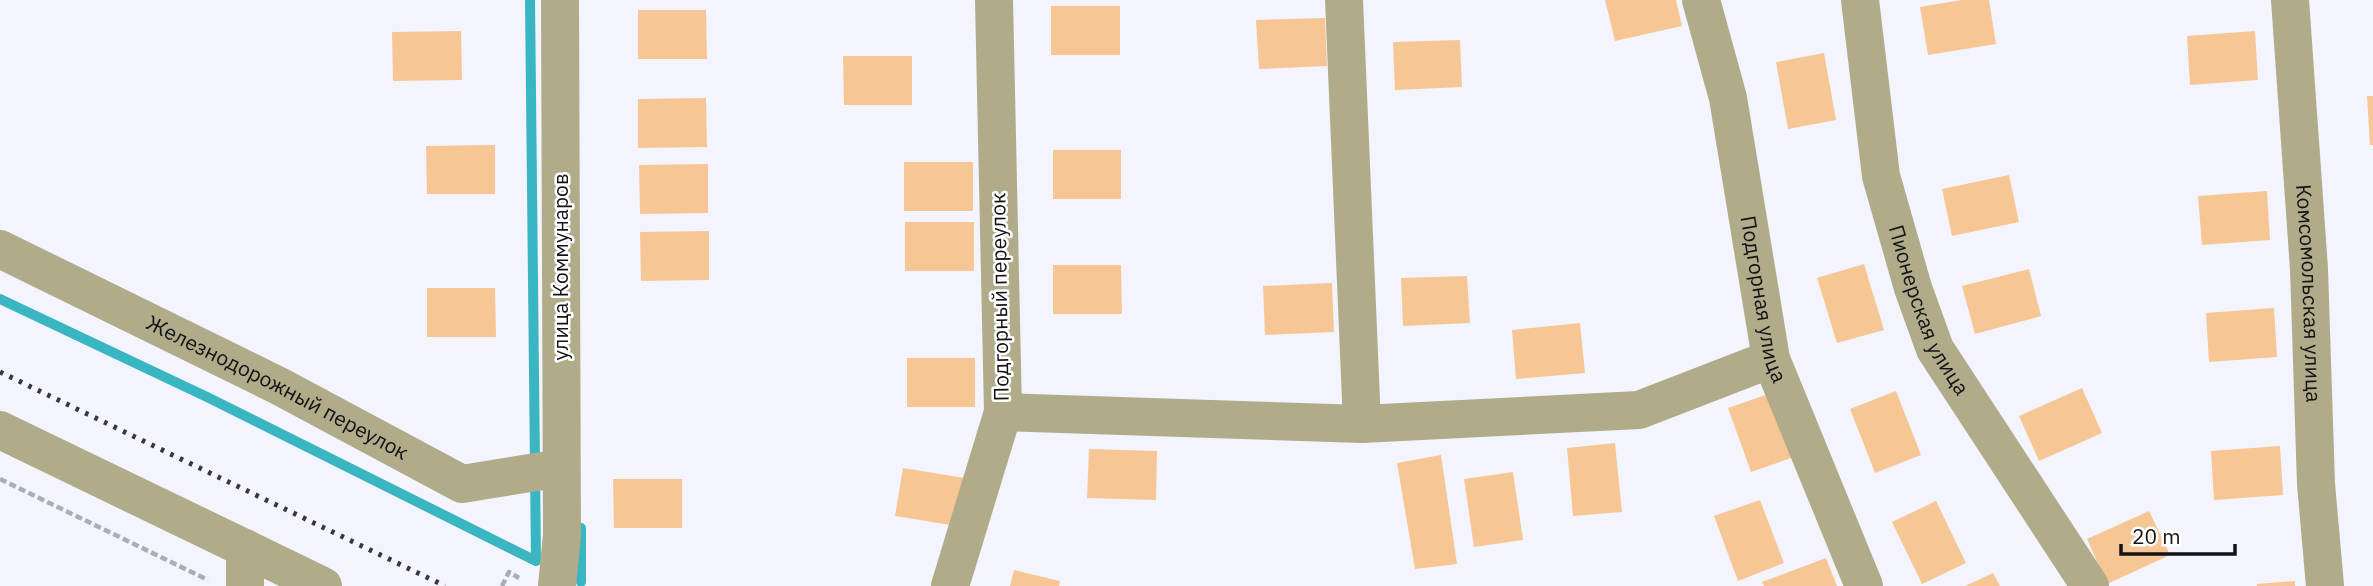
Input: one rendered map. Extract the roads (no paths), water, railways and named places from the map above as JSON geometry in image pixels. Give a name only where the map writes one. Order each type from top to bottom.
[{"type":"street","name":"улица Коммунаров","points":[[557,586],[562,535],[560,0]]},
{"type":"street","name":"Подгорный переулок","points":[[950,586],[1003,412],[994,0]]},
{"type":"street","points":[[1344,0],[1362,424]]},
{"type":"street","name":"Подгорная улица","points":[[1701,0],[1728,98],[1771,359],[1864,586]]},
{"type":"street","name":"Пионерская улица","points":[[1860,0],[1881,176],[1913,288],[1935,349],[2090,586]]},
{"type":"street","name":"Комсомольская улица","points":[[2290,0],[2309,269],[2316,484],[2325,586]]},
{"type":"street","name":"Железнодорожный переулок","points":[[0,249],[279,386],[462,484],[561,468]]},
{"type":"street","points":[[1003,412],[1362,424],[1639,410],[1771,359]]},
{"type":"street","points":[[0,430],[323,586]]},
{"type":"street","points":[[227,583],[245,548]]},
{"type":"waterway","points":[[0,299],[207,397],[536,561],[530,0]]},
{"type":"waterway","points":[[581,528],[581,582]]},
{"type":"railway","points":[[0,372],[445,586]]}]
